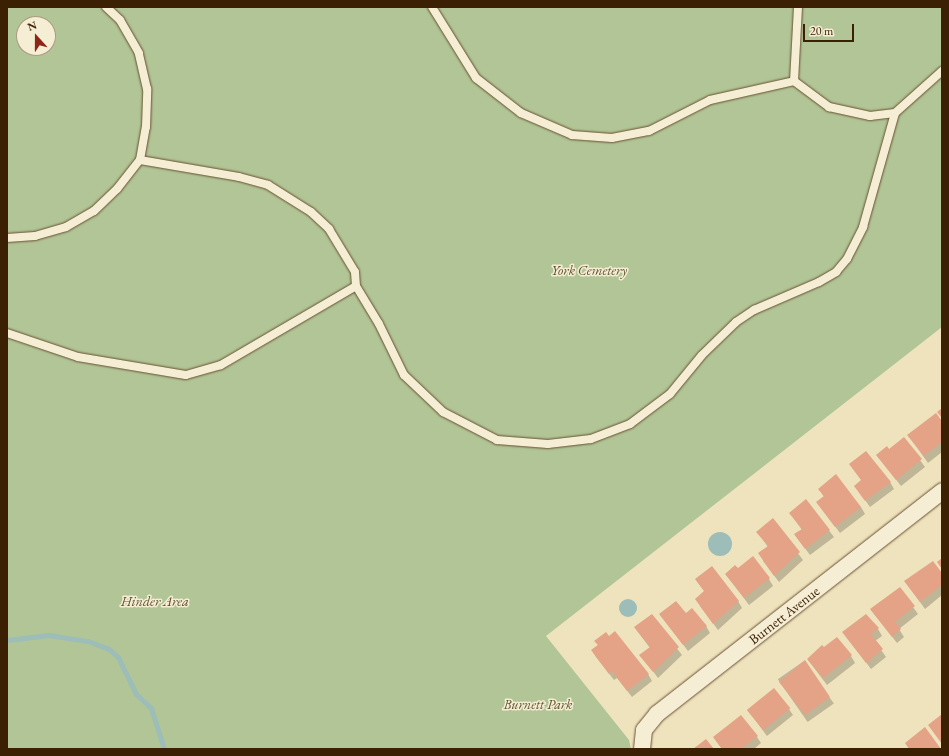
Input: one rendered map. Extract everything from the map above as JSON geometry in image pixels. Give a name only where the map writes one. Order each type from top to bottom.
[{"type":"street","name":"Burnett Avenue","points":[[642,749],[644,730],[657,714],[942,491]]},
{"type":"lane","points":[[7,238],[35,236],[66,227],[94,211],[116,189],[140,160],[146,127],[147,89],[138,53],[120,20],[106,7]]},
{"type":"lane","points":[[432,7],[476,78],[521,113],[572,135],[612,138],[649,131],[710,100],[794,81],[829,107],[870,116],[895,114]]},
{"type":"lane","points":[[794,81],[798,7]]},
{"type":"lane","points":[[140,160],[239,177],[268,185],[310,212],[329,229],[355,272],[356,286],[380,324],[404,374],[443,412],[498,440],[548,444],[591,439],[630,424],[670,394],[721,334],[736,322],[754,310],[819,282],[836,272],[847,259],[863,227],[895,114],[942,71]]},
{"type":"lane","points":[[7,333],[78,357],[186,375],[220,365],[356,286]]},
{"type":"green space","name":"York Cemetery","points":[[7,7],[942,7],[942,327],[546,636],[629,740],[631,749],[7,749]]},
{"type":"water","points":[[715,532],[725,532],[732,539],[732,549],[725,556],[715,556],[708,549],[708,539]]},
{"type":"water","points":[[628,599],[634,602],[637,608],[634,614],[628,617],[622,614],[619,608],[622,602]]},
{"type":"building","points":[[942,408],[942,418],[937,412]]},
{"type":"building","points":[[936,413],[942,421],[942,442],[924,456],[907,435]]},
{"type":"building","points":[[904,437],[922,459],[896,480],[876,455],[887,446],[889,449]]},
{"type":"building","points":[[866,451],[891,482],[865,501],[854,486],[861,480],[849,464]]},
{"type":"building","points":[[836,474],[861,507],[835,527],[816,502],[824,496],[818,489]]},
{"type":"building","points":[[806,499],[830,530],[805,549],[794,534],[802,529],[789,513]]},
{"type":"building","points":[[773,518],[800,552],[774,576],[758,553],[768,546],[756,532]]},
{"type":"building","points":[[753,556],[770,578],[744,598],[725,574],[735,565],[738,568]]},
{"type":"building","points":[[942,558],[942,569],[937,562]]},
{"type":"building","points":[[933,561],[942,573],[942,585],[920,602],[904,581]]},
{"type":"building","points":[[712,566],[739,601],[713,624],[695,599],[704,591],[695,579]]},
{"type":"building","points":[[900,587],[915,606],[895,622],[901,629],[892,637],[870,609]]},
{"type":"building","points":[[676,601],[686,613],[692,608],[707,626],[683,645],[659,614]]},
{"type":"building","points":[[652,614],[679,647],[653,672],[639,655],[650,647],[634,627]]},
{"type":"building","points":[[866,614],[879,628],[871,634],[883,649],[866,663],[842,632]]},
{"type":"building","points":[[615,631],[649,674],[627,691],[612,671],[609,674],[591,650],[598,645],[594,641],[606,632],[609,636]]},
{"type":"building","points":[[837,637],[852,655],[823,678],[807,659],[822,645],[824,647]]},
{"type":"building","points":[[805,660],[830,697],[805,715],[779,682]]},
{"type":"building","points":[[774,688],[790,708],[763,730],[747,710]]},
{"type":"building","points":[[942,714],[942,744],[928,725]]},
{"type":"building","points":[[741,715],[758,736],[741,749],[722,749],[713,737]]},
{"type":"building","points":[[925,727],[941,749],[909,749],[905,743]]},
{"type":"building","points":[[706,739],[714,749],[693,749]]},
{"type":"waterway","points":[[7,640],[49,635],[88,641],[109,649],[118,657],[136,694],[151,708],[164,749]]},
{"type":"park label","name":"Hinder Area","points":[[155,601]]},
{"type":"park label","name":"Burnett Park","points":[[538,704]]}]
